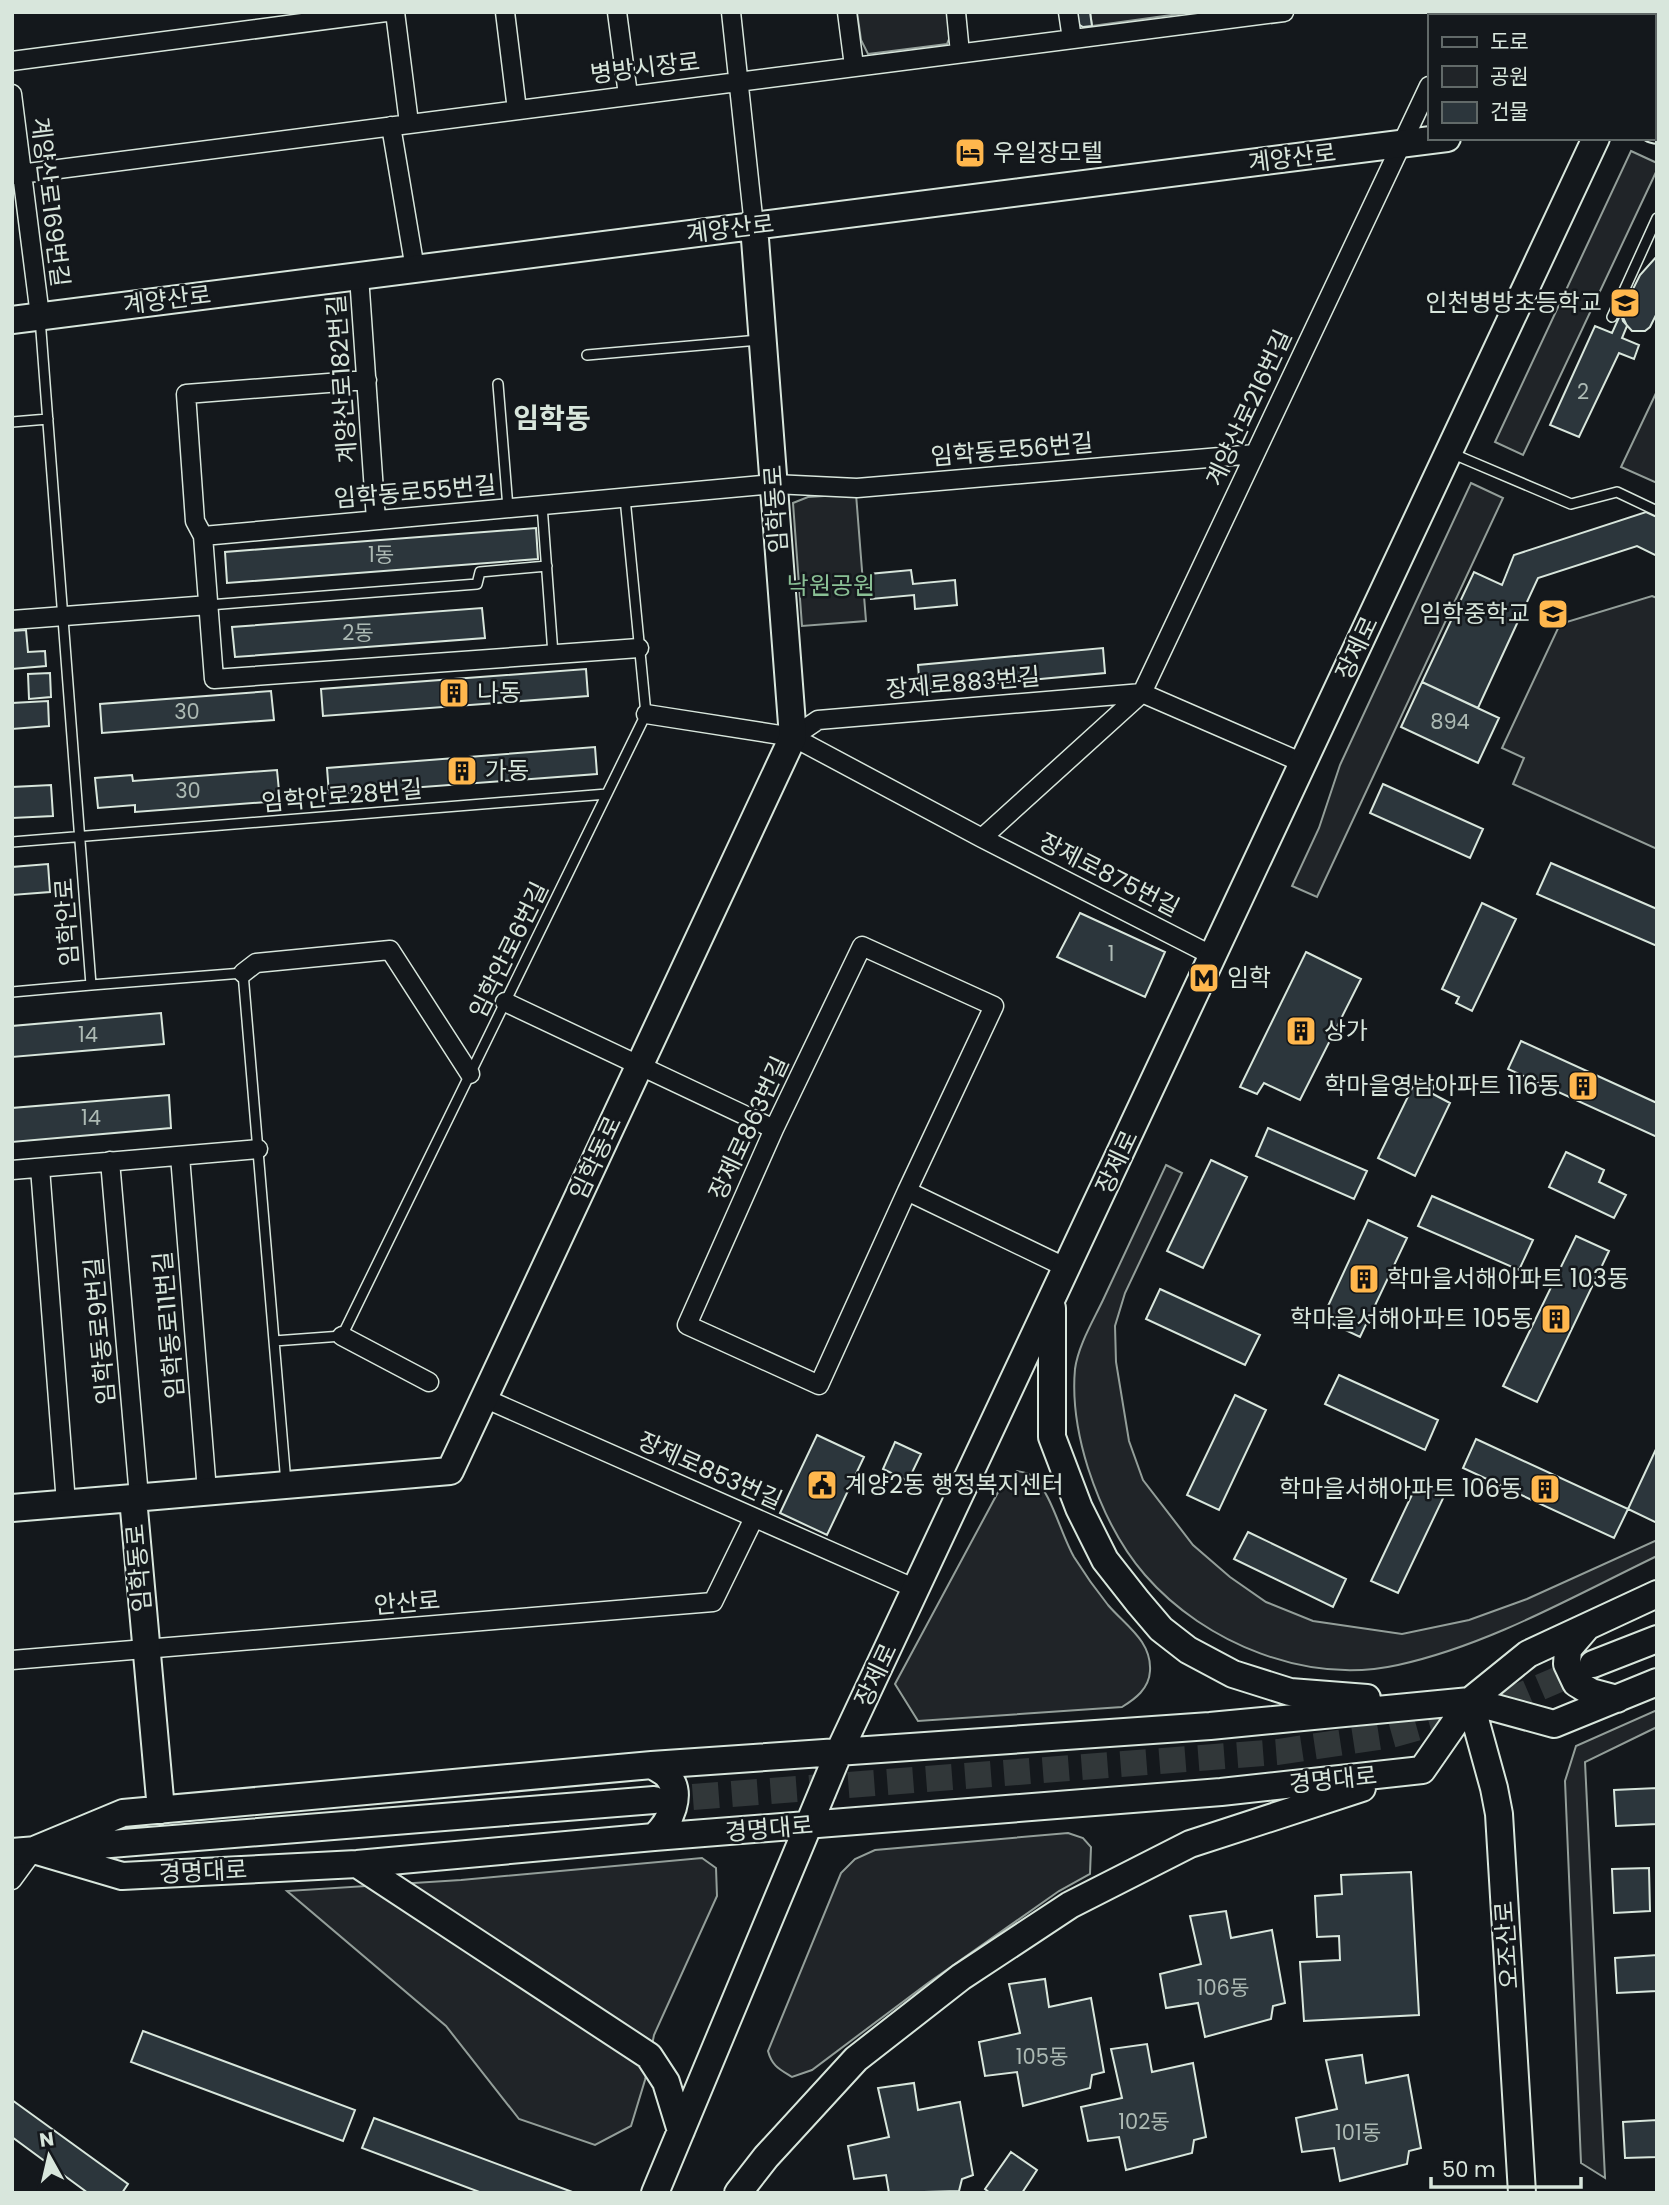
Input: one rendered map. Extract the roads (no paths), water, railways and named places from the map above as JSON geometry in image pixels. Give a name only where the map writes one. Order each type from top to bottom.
[{"type":"street","points":[[12,61],[386,12]]},
{"type":"street","points":[[395,12],[409,123]]},
{"type":"street","points":[[505,12],[517,110]]},
{"type":"street","points":[[617,12],[628,95]]},
{"type":"street","points":[[731,12],[754,226]]},
{"type":"street","points":[[846,12],[854,66]]},
{"type":"street","points":[[956,12],[960,53]]},
{"type":"street","points":[[1068,12],[1072,39]]},
{"type":"street","name":"병방시장로","points":[[17,174],[1284,12]]},
{"type":"street","name":"계양산로216번길","points":[[1142,693],[1428,88]]},
{"type":"street","name":"계양산로169번길","points":[[12,94],[17,174],[40,316]]},
{"type":"street","points":[[391,126],[415,270]]},
{"type":"street","name":"계양산로","points":[[12,320],[1432,140]]},
{"type":"street","name":"장제로","points":[[655,2193],[839,1752],[1596,140]]},
{"type":"street","name":"임학동로","points":[[161,1810],[136,1497],[450,1471],[793,737],[754,226]]},
{"type":"street","name":"계양산로182번길","points":[[359,276],[376,520]]},
{"type":"street","points":[[367,380],[186,394],[195,521],[203,536],[215,679],[639,648]]},
{"type":"street","name":"임학동로56번길","points":[[774,484],[857,488],[1255,454]]},
{"type":"street","name":"임학동로55번길","points":[[203,536],[774,484]]},
{"type":"street","points":[[12,620],[209,605]]},
{"type":"street","name":"장제로883번길","points":[[793,737],[818,720],[1142,693],[1303,763]]},
{"type":"street","name":"장제로875번길","points":[[982,838],[1142,693]]},
{"type":"street","name":"장제로875번길","points":[[646,714],[793,737],[982,838],[1213,956]]},
{"type":"street","name":"장제로863번길","points":[[862,946],[994,1006],[907,1192],[819,1385],[687,1325],[774,1129],[862,946]]},
{"type":"street","points":[[243,973],[256,963],[390,950],[470,1074]]},
{"type":"street","points":[[505,1002],[774,1129]]},
{"type":"street","points":[[12,1170],[258,1149]]},
{"type":"street","name":"임학동로11번길","points":[[180,1156],[206,1491]]},
{"type":"street","name":"임학동로9번길","points":[[110,1161],[136,1497]]},
{"type":"street","points":[[40,1168],[66,1503]]},
{"type":"street","points":[[907,1192],[1067,1268]]},
{"type":"street","points":[[1052,1300],[1052,1437],[1079,1508],[1105,1560],[1161,1629],[1188,1650],[1233,1674],[1290,1692],[1352,1698],[1470,1701],[1554,1724],[1657,1682]]},
{"type":"street","points":[[342,1336],[429,1382]]},
{"type":"street","name":"장제로853번길","points":[[484,1398],[916,1589]]},
{"type":"street","points":[[12,1508],[136,1497]]},
{"type":"street","name":"안산로","points":[[12,1660],[713,1602],[754,1518]]},
{"type":"street","points":[[738,2193],[766,2157],[856,2059],[961,1977],[1070,1905],[1190,1844],[1422,1770],[1470,1701],[1528,1654],[1657,1594]]},
{"type":"street","points":[[1586,1628],[1568,1649],[1567,1664],[1576,1683],[1591,1692],[1617,1699]]},
{"type":"street","points":[[1593,1664],[1657,1639]]},
{"type":"street","points":[[12,1880],[23,1851],[123,1813],[652,1765],[1210,1726],[1470,1701]]},
{"type":"street","name":"오조산로","points":[[1470,1701],[1499,1814],[1522,2193]]},
{"type":"street","points":[[652,1765],[668,1776],[673,1791],[674,1809],[663,1829],[654,1837]]},
{"type":"street","name":"경명대로","points":[[23,1851],[122,1876],[357,1864],[654,1837],[1220,1792],[1422,1770]]},
{"type":"street","name":"경명대로","points":[[23,1851],[654,1800]]},
{"type":"street","points":[[357,1864],[649,2056],[666,2082],[681,2131]]},
{"type":"lane","points":[[1612,317],[1657,218]]},
{"type":"lane","name":"임학안로","points":[[40,316],[91,985],[243,973]]},
{"type":"lane","points":[[587,355],[763,339]]},
{"type":"lane","points":[[498,384],[508,509]]},
{"type":"lane","points":[[12,422],[47,419]]},
{"type":"lane","points":[[1449,452],[1571,504],[1617,492],[1657,511]]},
{"type":"lane","points":[[625,498],[646,714]]},
{"type":"lane","points":[[542,505],[553,654]]},
{"type":"lane","points":[[209,605],[477,584],[480,572],[547,566]]},
{"type":"lane","name":"임학안로6번길","points":[[342,1336],[646,714]]},
{"type":"lane","name":"임학안로28번길","points":[[12,842],[607,794]]},
{"type":"lane","points":[[243,973],[286,1485]]},
{"type":"lane","points":[[12,992],[91,985]]},
{"type":"lane","points":[[274,1341],[342,1336]]},
{"type":"tunnel","points":[[654,1800],[1278,1752],[1391,1735],[1501,1704],[1592,1665]]},
{"type":"place","name":"우일장모텔","points":[[970,153]]},
{"type":"place","name":"인천병방초등학교","points":[[1625,303]]},
{"type":"place","name":"임학중학교","points":[[1553,614]]},
{"type":"place","name":"나동","points":[[454,693]]},
{"type":"place","name":"가동","points":[[462,771]]},
{"type":"place","name":"임학","points":[[1204,978]]},
{"type":"place","name":"상가","points":[[1301,1031]]},
{"type":"place","name":"학마을영남아파트 116동","points":[[1583,1086]]},
{"type":"place","name":"학마을서해아파트 103동","points":[[1364,1279]]},
{"type":"place","name":"학마을서해아파트 105동","points":[[1556,1319]]},
{"type":"place","name":"계양2동 행정복지센터","points":[[822,1485]]},
{"type":"place","name":"학마을서해아파트 106동","points":[[1545,1489]]},
{"type":"district","name":"임학동","points":[[552,418]]},
{"type":"park label","name":"낙원공원","points":[[831,586]]}]
